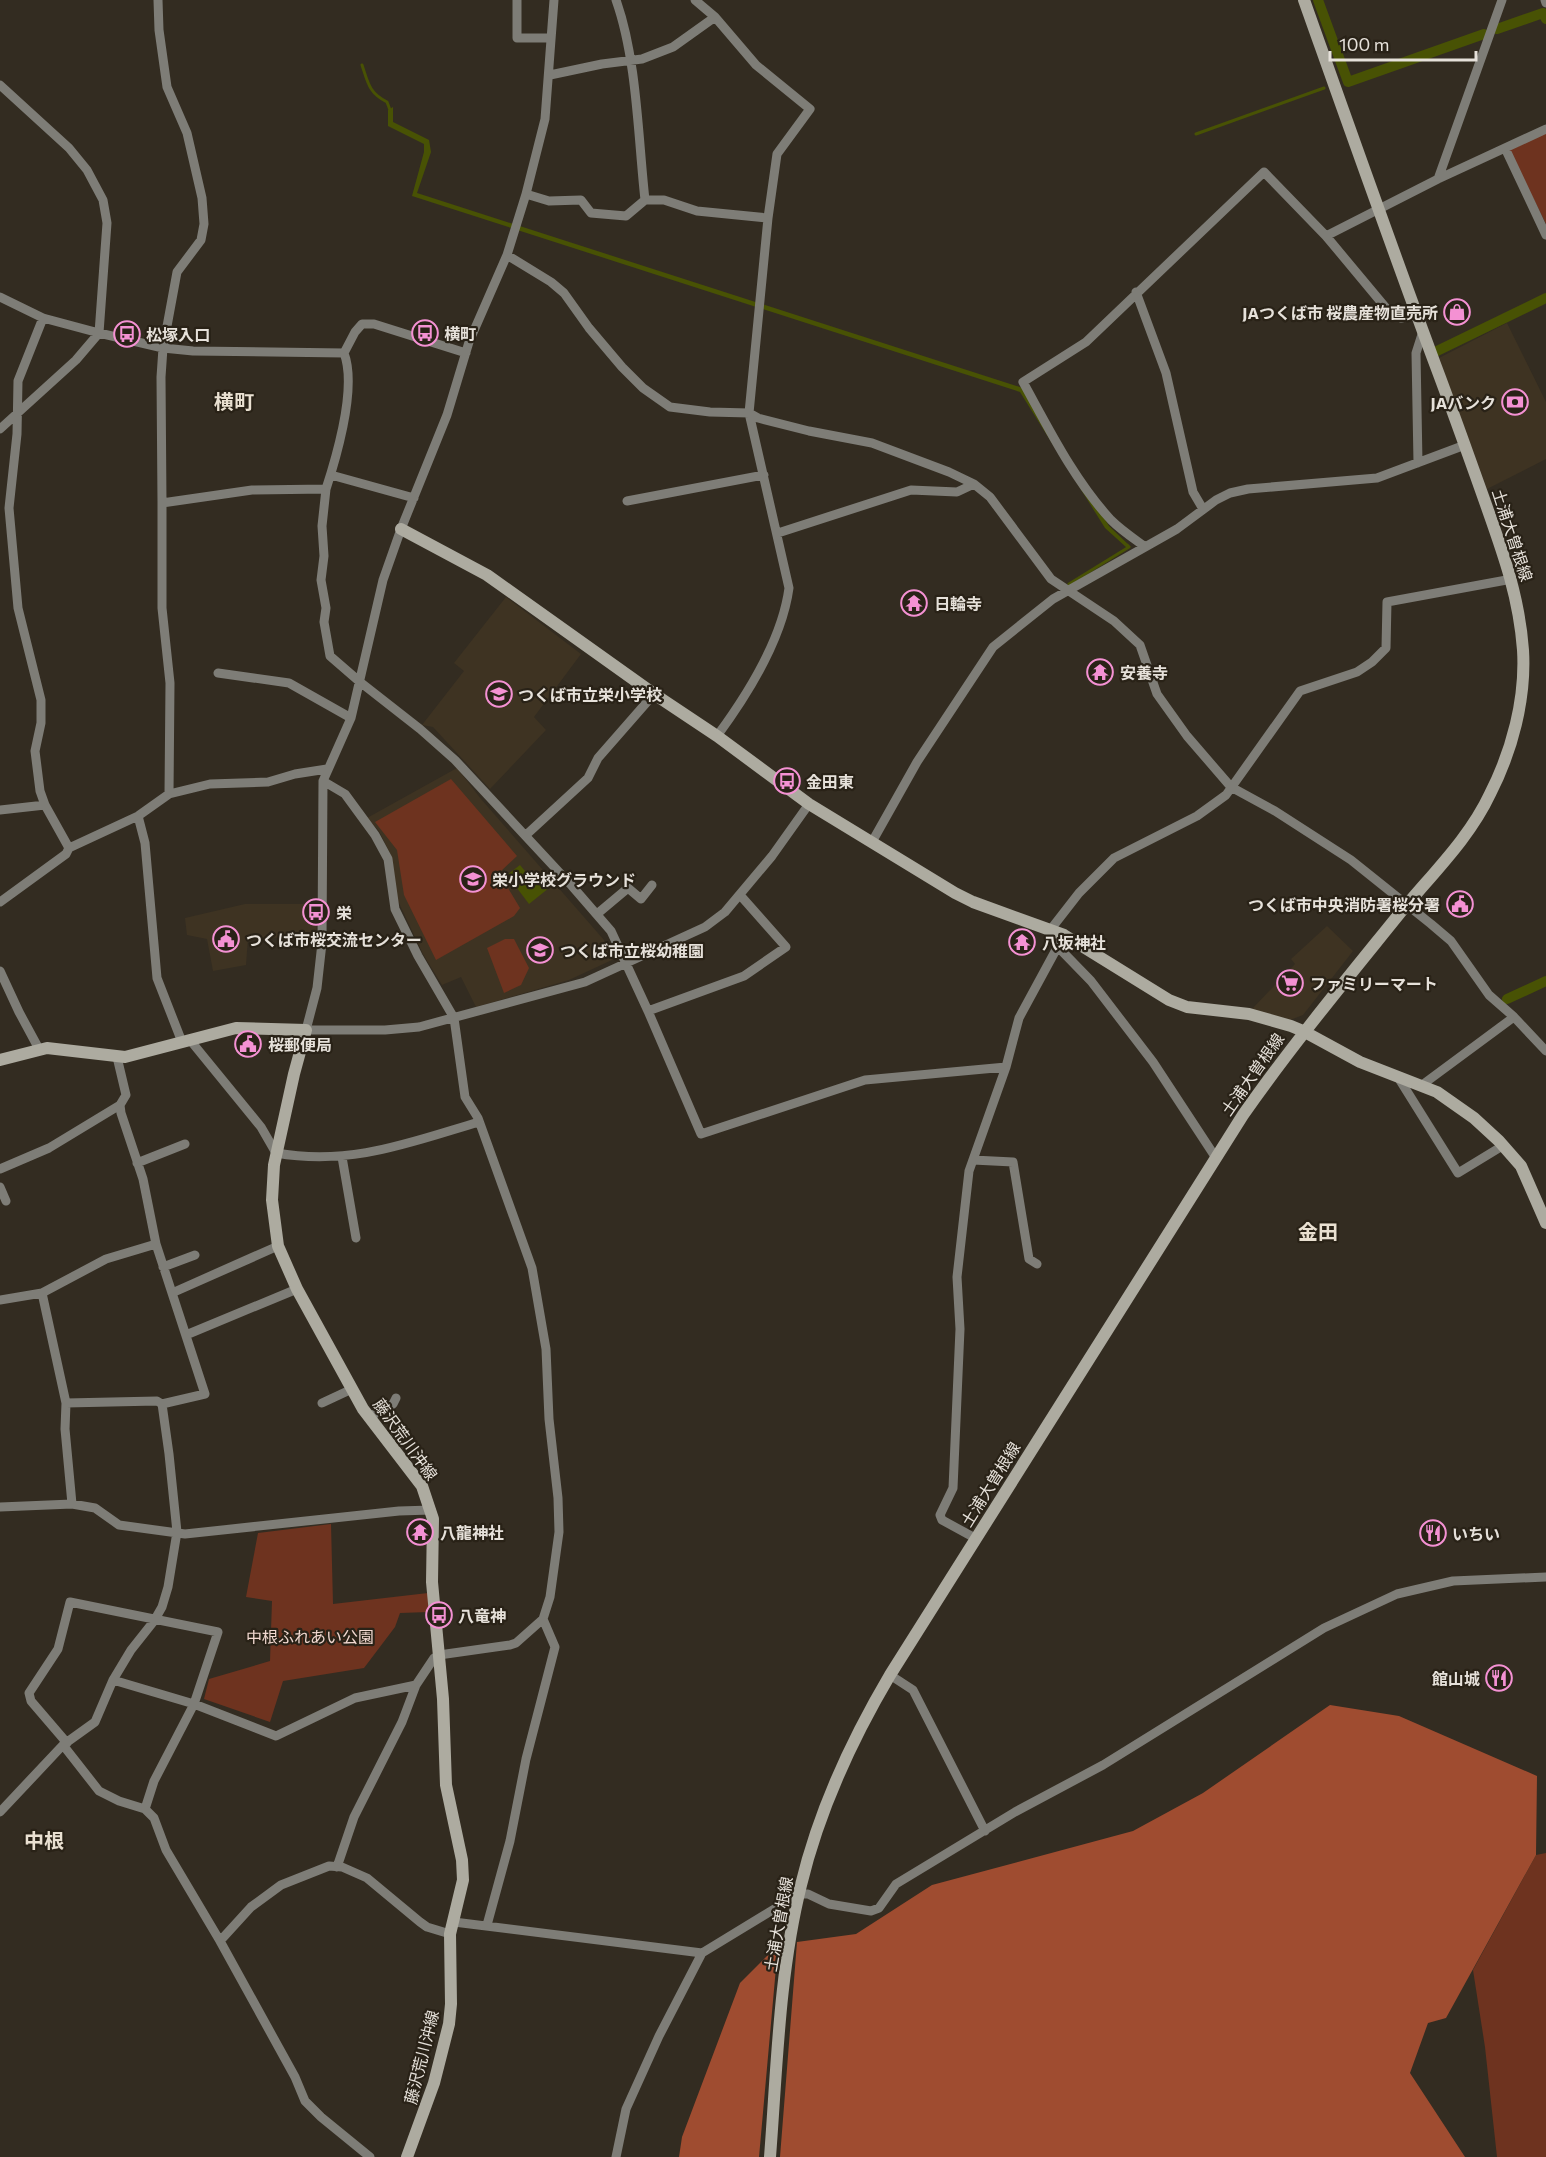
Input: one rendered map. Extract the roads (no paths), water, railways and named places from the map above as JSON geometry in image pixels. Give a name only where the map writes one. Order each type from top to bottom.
[{"type":"main road","name":"土浦大曽根線","points":[[770,2157],[786,1967],[799,1894],[817,1829],[855,1736],[975,1538],[1243,1115],[1304,1031],[1476,820],[1489,798],[1509,750],[1518,713],[1523,652],[1512,579],[1466,445],[1304,0]]},
{"type":"main road","points":[[401,529],[487,575],[717,736],[808,804],[973,902],[1064,935],[1169,1000],[1187,1007],[1249,1014],[1304,1031],[1360,1062],[1422,1085],[1455,1102],[1503,1145],[1521,1166],[1546,1223]]},
{"type":"main road","points":[[0,1060],[39,1049],[125,1057],[236,1028],[306,1030]]},
{"type":"main road","name":"藤沢荒川沖線","points":[[306,1030],[276,1153],[272,1200],[278,1246],[297,1288],[352,1389],[369,1417],[418,1479],[431,1509],[432,1582],[443,1699],[446,1785],[463,1872],[462,1888],[452,1928],[449,2024],[431,2091],[407,2157]]},
{"type":"street","points":[[158,0],[159,30],[167,87],[187,133],[202,198],[204,224],[201,240],[177,272],[160,377],[162,608],[170,683],[169,794]]},
{"type":"street","points":[[517,0],[517,38],[551,38]]},
{"type":"street","points":[[554,0],[545,119],[526,194],[507,255],[466,353],[447,415],[383,580],[351,718],[323,781],[322,943],[319,978],[306,1030],[385,1030],[419,1027],[585,982],[626,964],[705,927],[725,912],[740,896],[808,804]]},
{"type":"street","points":[[616,0],[625,26],[630,60],[645,200]]},
{"type":"street","points":[[695,0],[715,17],[756,65],[810,109],[777,154],[768,218],[749,413],[789,588],[786,610],[752,682],[717,736]]},
{"type":"street","points":[[1438,179],[1502,0]]},
{"type":"street","points":[[550,75],[642,59],[673,47],[715,17]]},
{"type":"street","points":[[0,85],[69,148],[87,170],[104,200],[107,223],[99,333],[76,360],[1,428]]},
{"type":"street","points":[[1326,236],[1438,179],[1546,129]]},
{"type":"street","points":[[1505,148],[1546,235]]},
{"type":"street","points":[[1144,546],[1114,522],[1090,493],[1053,436],[1023,382],[1086,342],[1264,172],[1326,236],[1391,314],[1401,318],[1417,315]]},
{"type":"street","points":[[526,194],[549,201],[581,200],[591,213],[626,216],[645,200],[664,200],[697,211],[768,218]]},
{"type":"street","points":[[507,255],[552,282],[564,293],[589,328],[622,367],[643,388],[670,406],[710,412],[749,413],[758,418],[872,443],[949,472],[974,484],[990,497],[1051,579],[1114,621],[1140,645],[1157,694],[1187,736],[1231,787],[1275,811],[1351,860],[1451,941],[1489,994],[1546,1051]]},
{"type":"street","points":[[1137,292],[1166,373],[1193,492],[1203,509]]},
{"type":"street","points":[[0,297],[43,318],[163,348],[193,351],[344,353]]},
{"type":"street","points":[[43,318],[18,381],[18,414],[9,508],[18,608],[41,700],[35,752],[39,791],[69,848]]},
{"type":"street","points":[[466,353],[374,324],[362,324],[344,353],[347,361],[348,399],[326,489],[322,526],[324,556],[321,579],[326,608],[324,622],[330,656],[455,760],[526,835],[611,931],[701,1134],[865,1080],[1006,1067]]},
{"type":"street","points":[[1418,463],[1416,353],[1423,331]]},
{"type":"street","points":[[872,842],[917,762],[993,647],[1053,599],[1177,529],[1203,509],[1230,493],[1248,489],[1377,478],[1466,445]]},
{"type":"street","points":[[331,475],[414,498]]},
{"type":"street","points":[[627,501],[764,475]]},
{"type":"street","points":[[778,533],[911,490],[957,492],[974,484]]},
{"type":"street","points":[[162,502],[252,489],[326,489]]},
{"type":"street","points":[[1051,929],[1078,893],[1114,858],[1197,816],[1226,795],[1300,691],[1357,672],[1372,662],[1386,648],[1387,602],[1512,579]]},
{"type":"street","points":[[218,673],[289,683],[351,718]]},
{"type":"street","points":[[526,835],[588,778],[598,758],[654,694]]},
{"type":"street","points":[[0,902],[66,854],[69,848],[138,816],[169,794],[210,784],[268,782],[327,769]]},
{"type":"street","points":[[323,781],[345,794],[388,859],[395,909],[418,956],[454,1018],[465,1098],[479,1122],[532,1268],[546,1349],[549,1419],[558,1498],[559,1532],[550,1597],[543,1619],[516,1643],[439,1655],[434,1658],[416,1685],[402,1722],[354,1817],[337,1867]]},
{"type":"street","points":[[0,810],[45,805]]},
{"type":"street","points":[[138,816],[145,843],[157,978],[186,1041],[261,1128],[276,1153],[306,1157],[342,1157],[380,1151],[479,1122]]},
{"type":"street","points":[[597,914],[628,888],[641,899],[652,885]]},
{"type":"street","points":[[648,1011],[744,976],[786,947],[740,896]]},
{"type":"street","points":[[975,1538],[942,1520],[940,1515],[953,1488],[960,1329],[957,1277],[969,1171],[1006,1067],[1019,1018],[1064,935]]},
{"type":"street","points":[[1057,946],[1090,981],[1153,1062],[1216,1158]]},
{"type":"street","points":[[0,971],[39,1049]]},
{"type":"street","points":[[1422,1085],[1514,1017]]},
{"type":"street","points":[[0,1169],[49,1148],[120,1105],[126,1095],[117,1057]]},
{"type":"street","points":[[1398,1076],[1458,1173],[1503,1145]]},
{"type":"street","points":[[66,1403],[157,1401],[162,1404],[205,1394],[156,1244],[143,1179],[120,1105]]},
{"type":"street","points":[[137,1163],[185,1144]]},
{"type":"street","points":[[342,1157],[356,1238]]},
{"type":"street","points":[[973,1160],[1013,1162],[1029,1259],[1037,1264]]},
{"type":"street","points":[[0,1187],[6,1201]]},
{"type":"street","points":[[0,1300],[42,1293],[106,1259],[156,1244]]},
{"type":"street","points":[[172,1293],[278,1246]]},
{"type":"street","points":[[163,1267],[195,1255]]},
{"type":"street","points":[[186,1335],[297,1288]]},
{"type":"street","points":[[42,1293],[66,1403],[65,1429],[72,1504]]},
{"type":"street","points":[[322,1403],[352,1389]]},
{"type":"street","points":[[369,1417],[393,1404],[396,1398]]},
{"type":"street","points":[[0,1812],[65,1744],[95,1722],[113,1680],[130,1650],[162,1607],[168,1587],[177,1532],[162,1404]]},
{"type":"street","points":[[0,1507],[72,1504],[95,1509],[119,1525],[185,1534],[431,1509]]},
{"type":"street","points":[[616,2157],[626,2109],[659,2036],[702,1953],[799,1894],[808,1894],[829,1904],[871,1911],[879,1908],[896,1884],[1015,1812],[1103,1765],[1324,1628],[1397,1594],[1453,1581],[1546,1577]]},
{"type":"street","points":[[145,1809],[154,1781],[194,1704],[218,1632],[70,1602],[58,1649],[29,1694],[31,1701],[99,1791],[119,1801],[145,1809],[154,1818],[166,1850],[220,1941],[295,2077],[305,2101],[370,2157]]},
{"type":"street","points":[[487,1925],[510,1841],[526,1759],[555,1647],[543,1619]]},
{"type":"street","points":[[890,1675],[913,1690],[985,1831]]},
{"type":"street","points":[[113,1680],[194,1704],[276,1736],[355,1698],[416,1685]]},
{"type":"street","points":[[220,1941],[251,1907],[281,1885],[329,1866],[367,1878],[427,1927],[452,1928],[487,1925],[702,1953]]},
{"type":"waterway","points":[[1318,0],[1348,82],[1484,34]]},
{"type":"waterway","points":[[1497,29],[1543,13],[1546,19]]},
{"type":"waterway","points":[[362,65],[370,87],[376,95],[387,102],[390,110]]},
{"type":"waterway","points":[[1196,134],[1324,88]]},
{"type":"waterway","points":[[1437,351],[1546,298]]},
{"type":"waterway","points":[[1069,584],[1129,547],[1127,545]]},
{"type":"waterway","points":[[1507,999],[1546,981]]},
{"type":"place","name":"JAつくば市 桜農産物直売所","points":[[1457,312]]},
{"type":"place","name":"横町","points":[[425,333]]},
{"type":"place","name":"松塚入口","points":[[127,334]]},
{"type":"place","name":"JAバンク","points":[[1515,402]]},
{"type":"place","name":"日輪寺","points":[[914,603]]},
{"type":"place","name":"安養寺","points":[[1100,672]]},
{"type":"place","name":"つくば市立栄小学校","points":[[499,694]]},
{"type":"place","name":"金田東","points":[[787,781]]},
{"type":"place","name":"栄小学校グラウンド","points":[[473,879]]},
{"type":"place","name":"つくば市中央消防署桜分署","points":[[1460,904]]},
{"type":"place","name":"栄","points":[[316,912]]},
{"type":"place","name":"つくば市桜交流センター","points":[[226,939]]},
{"type":"place","name":"八坂神社","points":[[1022,942]]},
{"type":"place","name":"つくば市立桜幼稚園","points":[[540,950]]},
{"type":"place","name":"ファミリーマート","points":[[1290,983]]},
{"type":"place","name":"桜郵便局","points":[[248,1044]]},
{"type":"place","name":"八龍神社","points":[[420,1532]]},
{"type":"place","name":"いちい","points":[[1433,1533]]},
{"type":"place","name":"八竜神","points":[[439,1615]]},
{"type":"place","name":"館山城","points":[[1499,1678]]},
{"type":"district","name":"横町","points":[[234,401]]},
{"type":"district","name":"金田","points":[[1318,1231]]},
{"type":"district","name":"中根","points":[[44,1840]]},
{"type":"park label","name":"中根ふれあい公園","points":[[310,1636]]}]
